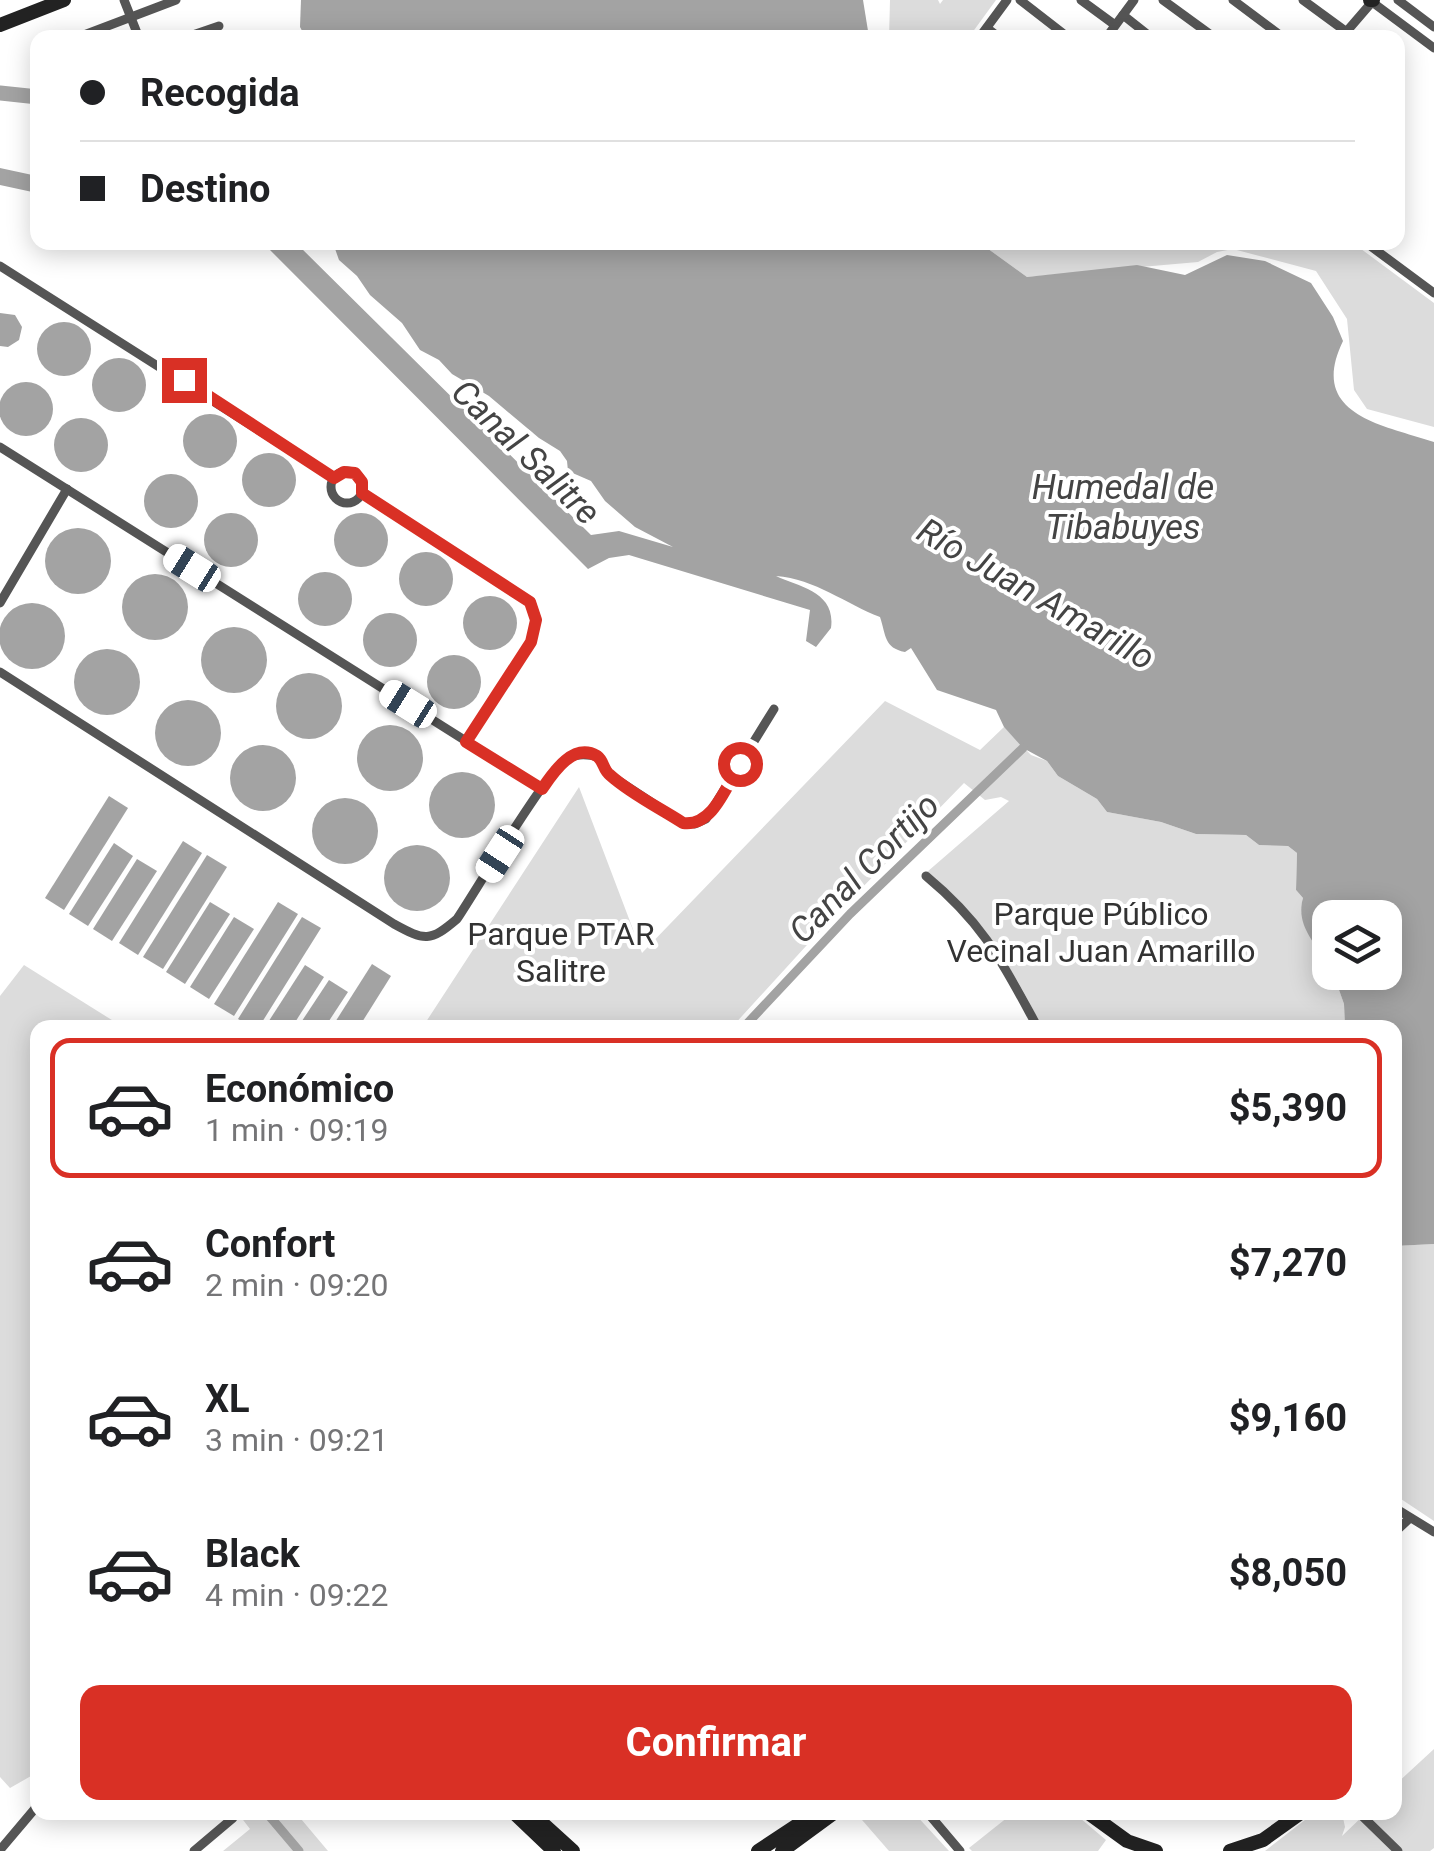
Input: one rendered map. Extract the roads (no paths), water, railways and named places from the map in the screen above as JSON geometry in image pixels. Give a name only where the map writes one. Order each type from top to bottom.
[{"type":"street","points":[[0,26],[64,0]]},
{"type":"street","points":[[124,0],[135,30]]},
{"type":"street","points":[[97,30],[176,0]]},
{"type":"street","points":[[989,30],[986,28],[1007,0]]},
{"type":"street","points":[[1020,0],[1059,30]]},
{"type":"street","points":[[1080,0],[1115,25]]},
{"type":"street","points":[[1112,30],[1134,0]]},
{"type":"street","points":[[1163,0],[1204,30]]},
{"type":"street","points":[[1232,0],[1273,30]]},
{"type":"street","points":[[1304,0],[1339,30]]},
{"type":"street","points":[[1398,0],[1434,27]]},
{"type":"street","points":[[1349,30],[1372,1],[1434,48]]},
{"type":"street","points":[[1122,15],[1142,30]]},
{"type":"street","points":[[207,30],[218,26]]},
{"type":"street","points":[[1376,250],[1434,293]]},
{"type":"street","points":[[0,266],[334,478]]},
{"type":"street","points":[[0,447],[542,789]]},
{"type":"street","points":[[344,472],[355,473],[362,482],[362,493],[354,501],[337,499],[332,489],[334,478],[344,472]]},
{"type":"street","points":[[0,603],[67,489]]},
{"type":"street","points":[[362,493],[530,602],[536,620],[531,642],[466,742]]},
{"type":"street","points":[[0,672],[394,924],[427,938],[438,936],[457,920],[542,789],[569,757],[594,755],[602,760],[610,775],[683,823],[695,824],[706,819],[774,709]]},
{"type":"street","points":[[926,876],[975,920],[1034,1020]]},
{"type":"street","points":[[1402,1513],[1434,1532]]},
{"type":"street","points":[[1402,1525],[1410,1518]]},
{"type":"street","points":[[0,1850],[30,1814]]},
{"type":"street","points":[[194,1851],[231,1820]]},
{"type":"street","points":[[521,1820],[554,1851]]},
{"type":"street","points":[[539,1820],[573,1851]]},
{"type":"street","points":[[758,1851],[805,1820]]},
{"type":"street","points":[[782,1851],[826,1820]]},
{"type":"street","points":[[934,1820],[960,1851]]},
{"type":"street","points":[[1099,1820],[1127,1841],[1156,1851]]},
{"type":"street","points":[[1239,1850],[1281,1830],[1293,1820]]},
{"type":"street","points":[[1366,1820],[1398,1851]]},
{"type":"water","points":[[301,0],[863,0],[868,30],[302,30]]},
{"type":"water","points":[[0,168],[30,174],[30,191],[0,185]]},
{"type":"water","name":"Humedal de Tibabuyes","points":[[270,250],[303,250],[591,535],[619,531],[673,547],[635,527],[605,501],[591,481],[568,471],[560,451],[489,396],[420,350],[402,323],[370,295],[339,260],[335,250],[990,250],[1027,277],[1137,265],[1185,275],[1227,255],[1265,261],[1311,283],[1343,341],[1334,366],[1335,386],[1343,401],[1373,422],[1434,442],[1434,1244],[1402,1246],[1402,1020],[1345,1020],[1339,990],[1402,990],[1402,900],[1312,900],[1312,940],[1302,917],[1303,898],[1296,890],[1297,853],[1288,846],[1259,845],[1246,835],[1196,834],[1161,822],[1107,812],[1097,799],[1058,776],[1047,761],[1023,748],[1004,727],[996,710],[937,690],[911,648],[905,652],[889,644],[880,617],[817,587],[776,576],[814,593],[828,606],[831,628],[816,647],[806,641],[810,610],[629,555],[609,558],[588,569]]},
{"type":"water","points":[[0,313],[15,315],[22,327],[19,340],[8,347],[0,346]]},
{"type":"water","points":[[64,322],[83,330],[91,349],[83,368],[64,376],[45,368],[37,349],[45,330]]},
{"type":"water","points":[[119,358],[138,366],[146,385],[138,404],[119,412],[100,404],[92,385],[100,366]]},
{"type":"water","points":[[26,382],[45,390],[53,409],[45,428],[26,436],[7,428],[-1,409],[7,390]]},
{"type":"water","points":[[210,414],[229,422],[237,441],[229,460],[210,468],[191,460],[183,441],[191,422]]},
{"type":"water","points":[[81,418],[100,426],[108,445],[100,464],[81,472],[62,464],[54,445],[62,426]]},
{"type":"water","points":[[269,453],[288,461],[296,480],[288,499],[269,507],[250,499],[242,480],[250,461]]},
{"type":"water","points":[[171,474],[190,482],[198,501],[190,520],[171,528],[152,520],[144,501],[152,482]]},
{"type":"water","points":[[231,513],[250,521],[258,540],[250,559],[231,567],[212,559],[204,540],[212,521]]},
{"type":"water","points":[[361,513],[380,521],[388,540],[380,559],[361,567],[342,559],[334,540],[342,521]]},
{"type":"water","points":[[78,528],[101,538],[111,561],[101,584],[78,594],[55,584],[45,561],[55,538]]},
{"type":"water","points":[[426,552],[445,560],[453,579],[445,598],[426,606],[407,598],[399,579],[407,560]]},
{"type":"water","points":[[325,572],[344,580],[352,599],[344,618],[325,626],[306,618],[298,599],[306,580]]},
{"type":"water","points":[[155,574],[178,584],[188,607],[178,630],[155,640],[132,630],[122,607],[132,584]]},
{"type":"water","points":[[490,596],[509,604],[517,623],[509,642],[490,650],[471,642],[463,623],[471,604]]},
{"type":"water","points":[[32,603],[55,613],[65,636],[55,659],[32,669],[9,659],[-1,636],[9,613]]},
{"type":"water","points":[[390,613],[409,621],[417,640],[409,659],[390,667],[371,659],[363,640],[371,621]]},
{"type":"water","points":[[234,627],[257,637],[267,660],[257,683],[234,693],[211,683],[201,660],[211,637]]},
{"type":"water","points":[[107,649],[130,659],[140,682],[130,705],[107,715],[84,705],[74,682],[84,659]]},
{"type":"water","points":[[454,655],[473,663],[481,682],[473,701],[454,709],[435,701],[427,682],[435,663]]},
{"type":"water","points":[[309,673],[332,683],[342,706],[332,729],[309,739],[286,729],[276,706],[286,683]]},
{"type":"water","points":[[188,700],[211,710],[221,733],[211,756],[188,766],[165,756],[155,733],[165,710]]},
{"type":"water","points":[[390,725],[413,735],[423,758],[413,781],[390,791],[367,781],[357,758],[367,735]]},
{"type":"water","points":[[263,745],[286,755],[296,778],[286,801],[263,811],[240,801],[230,778],[240,755]]},
{"type":"water","points":[[462,772],[485,782],[495,805],[485,828],[462,838],[439,828],[429,805],[439,782]]},
{"type":"water","points":[[109,796],[128,808],[64,910],[45,898]]},
{"type":"water","points":[[345,798],[368,808],[378,831],[368,854],[345,864],[322,854],[312,831],[322,808]]},
{"type":"water","points":[[183,841],[202,853],[138,955],[119,943]]},
{"type":"water","points":[[114,843],[133,856],[88,926],[69,914]]},
{"type":"water","points":[[417,845],[440,855],[450,878],[440,901],[417,911],[394,901],[384,878],[394,855]]},
{"type":"water","points":[[207,855],[227,867],[163,969],[143,957]]},
{"type":"water","points":[[137,859],[157,871],[112,941],[93,929]]},
{"type":"water","points":[[210,902],[230,914],[185,984],[166,972]]},
{"type":"water","points":[[278,902],[298,914],[234,1016],[214,1004]]},
{"type":"water","points":[[234,917],[254,929],[209,999],[190,987]]},
{"type":"water","points":[[302,917],[321,928],[263,1020],[238,1019]]},
{"type":"water","points":[[372,964],[391,976],[363,1020],[336,1020]]},
{"type":"water","points":[[305,965],[324,977],[296,1020],[270,1020]]},
{"type":"water","points":[[329,980],[348,992],[330,1020],[303,1020]]},
{"type":"waterway","name":"Río Juan Amarillo","points":[[0,93],[30,96]]},
{"type":"waterway","name":"Canal Cortijo","points":[[751,1020],[850,914],[1023,748]]},
{"type":"waterway","name":"Canal Cortijo","points":[[273,1820],[299,1851]]},
{"type":"water label","name":"Canal Salitre","points":[[526,452]]},
{"type":"park label","name":"Parque Público Vecinal Juan Amarillo","points":[[1101,932]]},
{"type":"park label","name":"Parque PTAR Salitre","points":[[561,952]]}]
